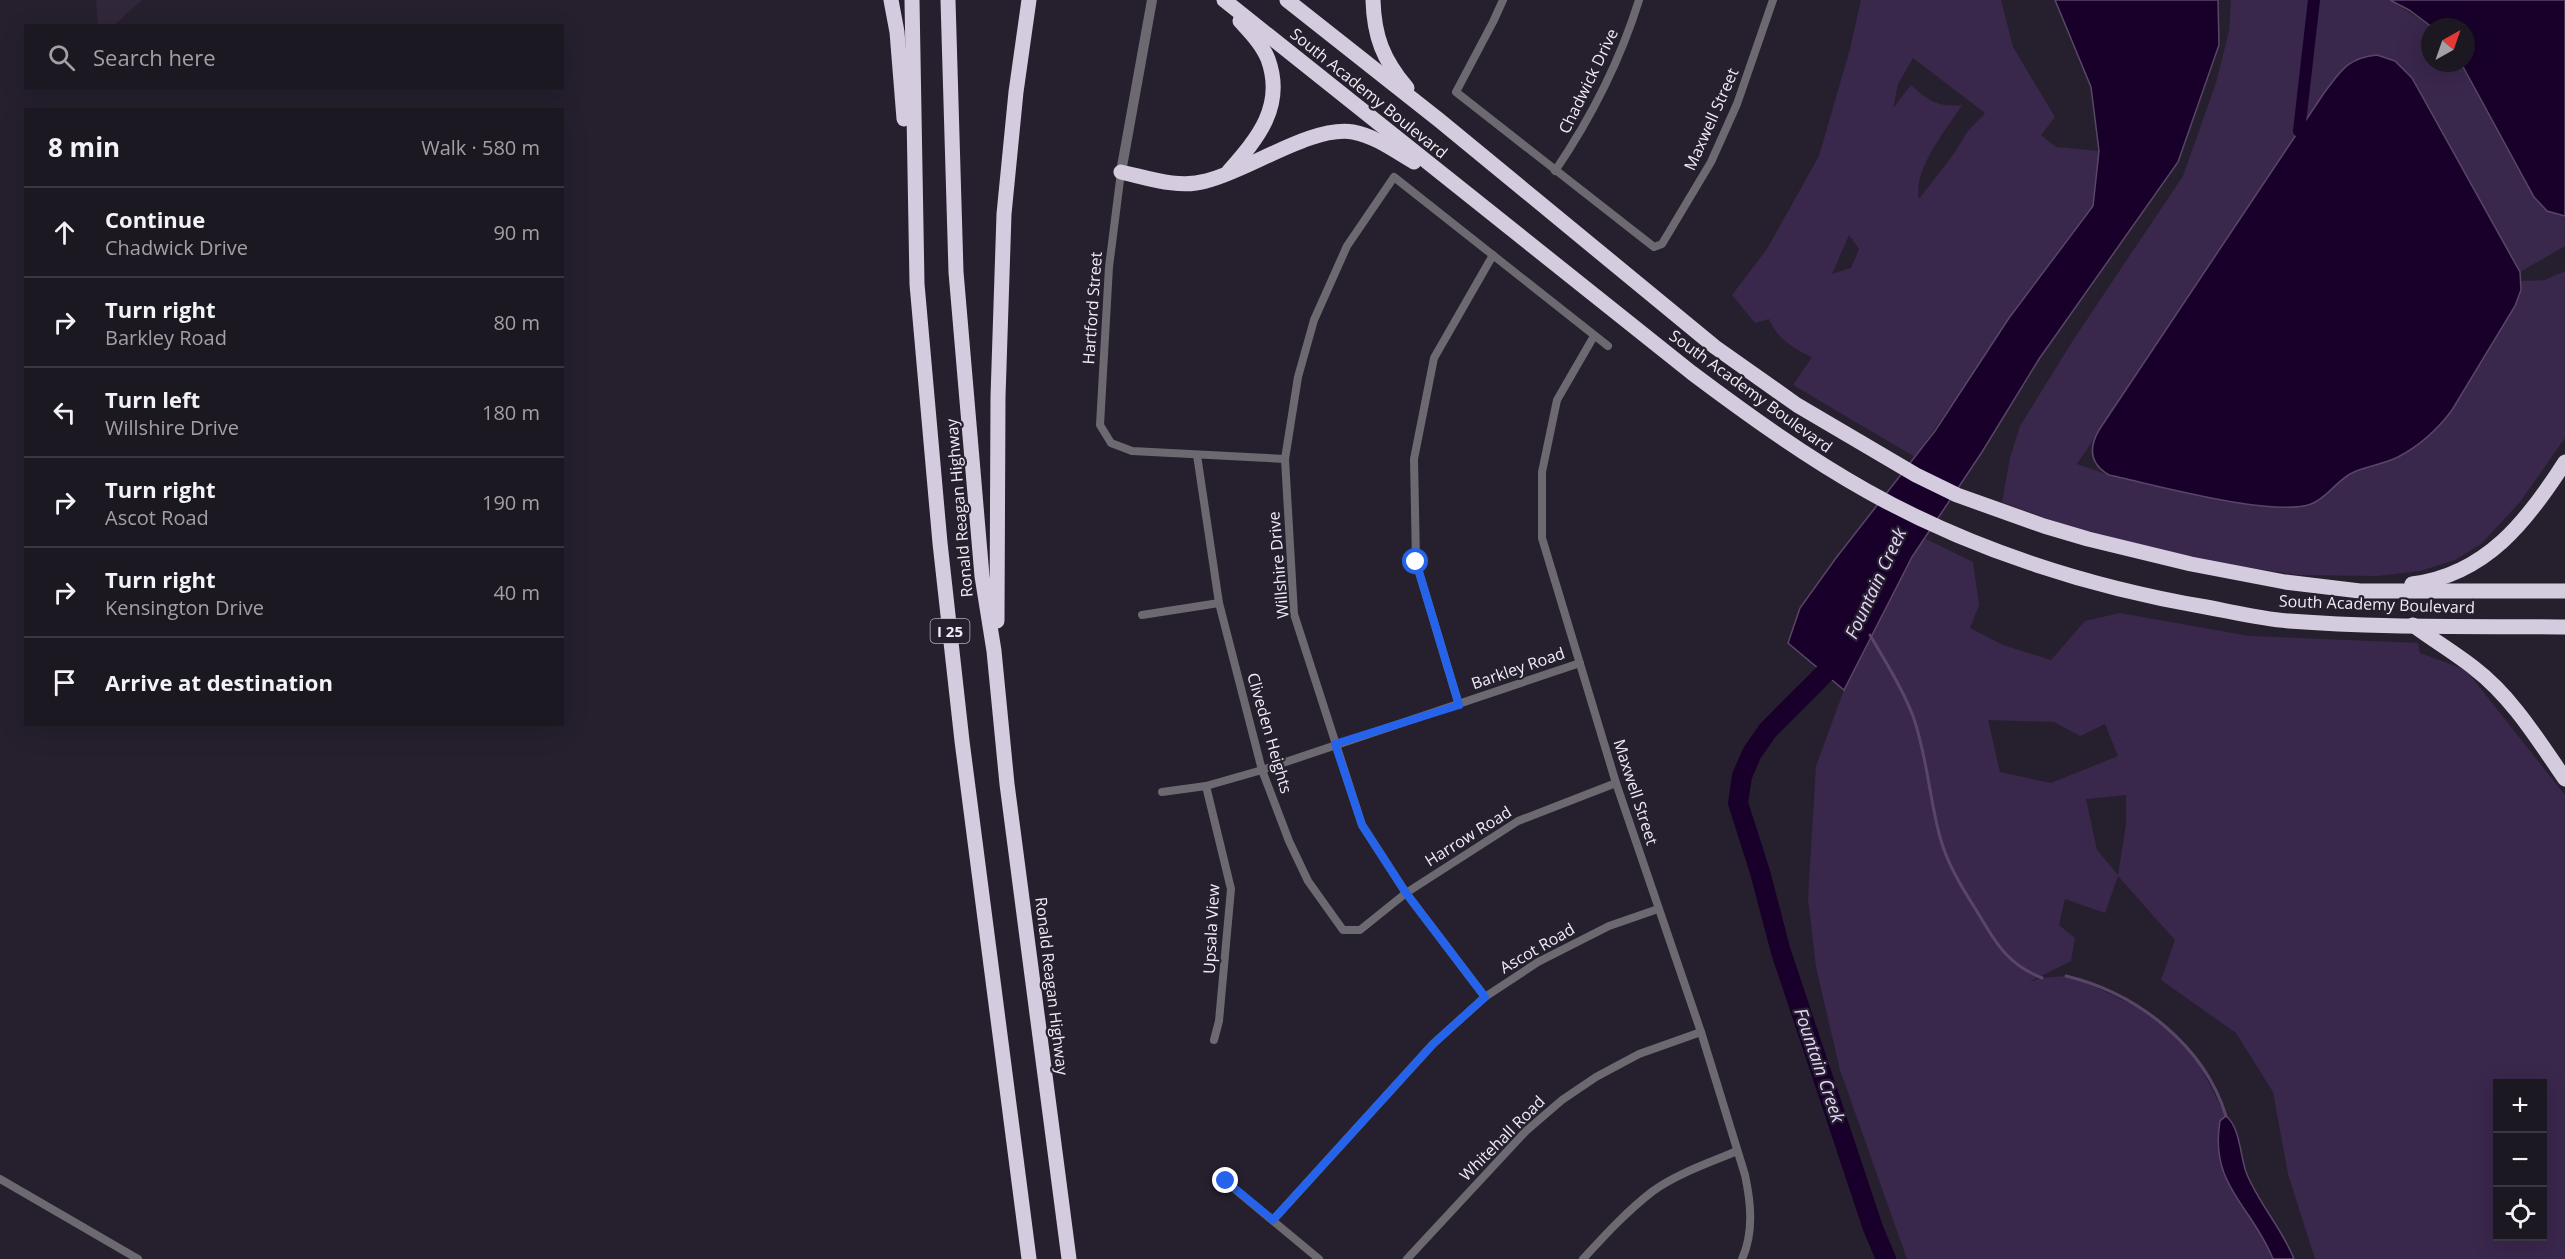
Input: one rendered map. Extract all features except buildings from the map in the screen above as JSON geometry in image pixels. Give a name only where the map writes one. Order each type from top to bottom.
[{"type":"highway","points":[[891,0],[897,32],[906,141],[915,205]]},
{"type":"highway","name":"Ronald Reagan Highway","points":[[912,0],[917,284],[940,543],[962,741],[1029,1259]]},
{"type":"highway","name":"Ronald Reagan Highway","points":[[948,0],[956,272],[982,576],[994,651],[1007,784],[1069,1259]]},
{"type":"highway","points":[[994,651],[997,622],[998,398],[1004,214],[1016,93],[1029,0]]},
{"type":"highway","points":[[1224,0],[1267,57],[1273,90],[1265,125],[1254,143],[1226,175]]},
{"type":"highway","name":"South Academy Boulevard","points":[[1224,0],[1692,373],[1788,442],[1878,496],[1947,531],[2078,578],[2152,598],[2287,621],[2565,627]]},
{"type":"highway","name":"South Academy Boulevard","points":[[1287,0],[1439,120],[1715,347],[1797,405],[1916,475],[1958,495],[2077,536],[2191,564],[2285,582],[2360,591],[2565,591]]},
{"type":"highway","points":[[1373,0],[1374,27],[1384,57],[1405,86],[1439,120]]},
{"type":"highway","points":[[1121,172],[1176,183],[1205,182],[1308,140],[1332,133],[1352,132],[1373,139],[1458,188]]},
{"type":"highway","points":[[2360,591],[2425,583],[2464,568],[2487,555],[2526,519],[2565,462]]},
{"type":"highway","points":[[2413,625],[2474,668],[2511,704],[2565,779]]},
{"type":"street","name":"Hartford Street","points":[[1152,0],[1121,172],[1109,267],[1100,425],[1111,443],[1132,451],[1285,459]]},
{"type":"street","points":[[1503,0],[1456,92],[1555,171]]},
{"type":"street","name":"Chadwick Drive","points":[[1555,171],[1580,134],[1601,93],[1630,30],[1639,0]]},
{"type":"street","name":"Maxwell Street","points":[[1555,171],[1654,247],[1662,244],[1712,162],[1737,104],[1773,0]]},
{"type":"street","name":"Willshire Drive","points":[[1485,997],[1406,893],[1362,825],[1294,614],[1285,459],[1298,377],[1314,320],[1347,246],[1394,177],[1493,255]]},
{"type":"street","points":[[1459,705],[1416,562],[1414,459],[1434,358],[1493,255],[1608,346]]},
{"type":"street","name":"Maxwell Street","points":[[1594,336],[1557,400],[1542,472],[1542,538],[1616,783],[1701,1032],[1745,1175],[1750,1206],[1750,1228],[1742,1259]]},
{"type":"street","name":"Cliveden Heights","points":[[1197,454],[1219,603],[1262,770],[1289,841],[1308,881],[1343,930],[1360,930],[1406,893]]},
{"type":"street","points":[[1142,615],[1219,603]]},
{"type":"street","name":"Barkley Road","points":[[1162,792],[1206,786],[1262,770],[1580,663]]},
{"type":"street","name":"Harrow Road","points":[[1406,893],[1518,821],[1616,783]]},
{"type":"street","name":"Upsala View","points":[[1206,786],[1232,888],[1219,1021],[1214,1040]]},
{"type":"street","name":"Ascot Road","points":[[1273,1220],[1433,1044],[1485,997],[1538,962],[1609,926],[1658,909]]},
{"type":"street","name":"Whitehall Road","points":[[1407,1259],[1526,1131],[1562,1100],[1596,1077],[1639,1054],[1701,1032]]},
{"type":"street","points":[[1583,1259],[1624,1215],[1655,1190],[1690,1171],[1737,1151]]},
{"type":"street","points":[[0,1179],[138,1259]]},
{"type":"street","points":[[1226,1181],[1319,1259]]},
{"type":"shaded area","points":[[96,0],[142,0],[115,24],[98,24]]},
{"type":"shaded area","points":[[1861,0],[2001,0],[2013,47],[2055,117],[2041,135],[2056,147],[2099,151],[2093,206],[2029,291],[1915,457],[1793,385],[1812,357],[1786,342],[1769,319],[1755,323],[1732,295],[1767,249],[1819,156],[1850,49]],"holes":[[[1913,58],[1985,113],[1968,131],[1953,155],[1919,199],[1918,187],[1926,163],[1962,105],[1954,106],[1934,102],[1911,85],[1893,108],[1898,84]],[[1849,235],[1859,249],[1851,268],[1832,274]]]},
{"type":"shaded area","points":[[2231,0],[2389,0],[2421,20],[2421,72],[2465,72],[2534,197],[2565,217],[2565,246],[2520,272],[2412,78],[2281,159],[2077,464],[2109,475],[2320,499],[2348,475],[2407,451],[2427,435],[2460,394],[2494,342],[2508,317],[2521,281],[2545,280],[2565,271],[2565,438],[2520,502],[2481,544],[2455,560],[2420,571],[2377,576],[2298,575],[2187,558],[2083,532],[2002,502],[2010,458],[2020,426],[2072,342],[2183,176],[2216,83],[2229,31]]},
{"type":"shaded area","points":[[1924,538],[1973,562],[1979,605],[1970,628],[2003,645],[2051,660],[2085,621],[2120,613],[2249,636],[2418,643],[2420,653],[2466,670],[2565,795],[2565,1259],[2315,1259],[2288,1174],[2273,1092],[2236,1033],[2161,980],[2175,940],[2118,876],[2105,913],[2065,899],[2059,925],[2075,938],[2071,961],[2029,982],[2042,978],[2066,976],[2083,981],[2146,1011],[2174,1035],[2199,1064],[2226,1116],[2220,1121],[2273,1259],[1907,1259],[1840,1070],[1816,967],[1808,899],[1816,766],[1844,690],[1869,633]],"holes":[[[1988,720],[2054,722],[2080,736],[2105,724],[2118,756],[2051,783],[2000,772]],[[2126,795],[2126,825],[2118,875],[2097,850],[2086,799]]]},
{"type":"water","points":[[2055,0],[2218,0],[2219,45],[2178,162],[2039,359],[1982,452],[1912,557],[1844,690],[1788,643],[1800,608],[1935,431],[2009,318],[2093,206],[2099,151],[2091,87]]},
{"type":"water","points":[[2390,0],[2565,0],[2565,216],[2547,211],[2534,197],[2466,72],[2475,72],[2475,18],[2421,19]]},
{"type":"water","points":[[2377,55],[2395,61],[2412,78],[2520,272],[2521,290],[2515,306],[2452,410],[2441,424],[2406,453],[2348,475],[2311,504],[2269,507],[2182,492],[2109,475],[2098,466],[2093,456],[2093,444],[2099,430],[2324,93],[2346,67],[2358,59]]},
{"type":"water","points":[[2226,1116],[2237,1134],[2251,1183],[2294,1259],[2273,1259],[2264,1240],[2226,1179],[2218,1143],[2220,1121]]},
{"type":"waterway","points":[[2299,131],[2314,0]]},
{"type":"waterway","points":[[1870,635],[1899,684],[1913,716],[1922,746],[1940,837],[1952,869],[1999,946],[2021,967],[2042,978]]},
{"type":"waterway","name":"Fountain Creek","points":[[1841,654],[1837,661],[1768,730],[1752,753],[1742,776],[1738,803],[1760,872],[1781,952],[1873,1228],[1886,1259]]},
{"type":"waterway","points":[[2066,976],[2118,995],[2142,1009],[2164,1026],[2202,1067],[2216,1090],[2226,1116]]},
{"type":"route","points":[[1226,1181],[1273,1220],[1433,1044],[1485,997],[1406,893],[1362,825],[1335,744],[1459,705],[1416,562]]}]
